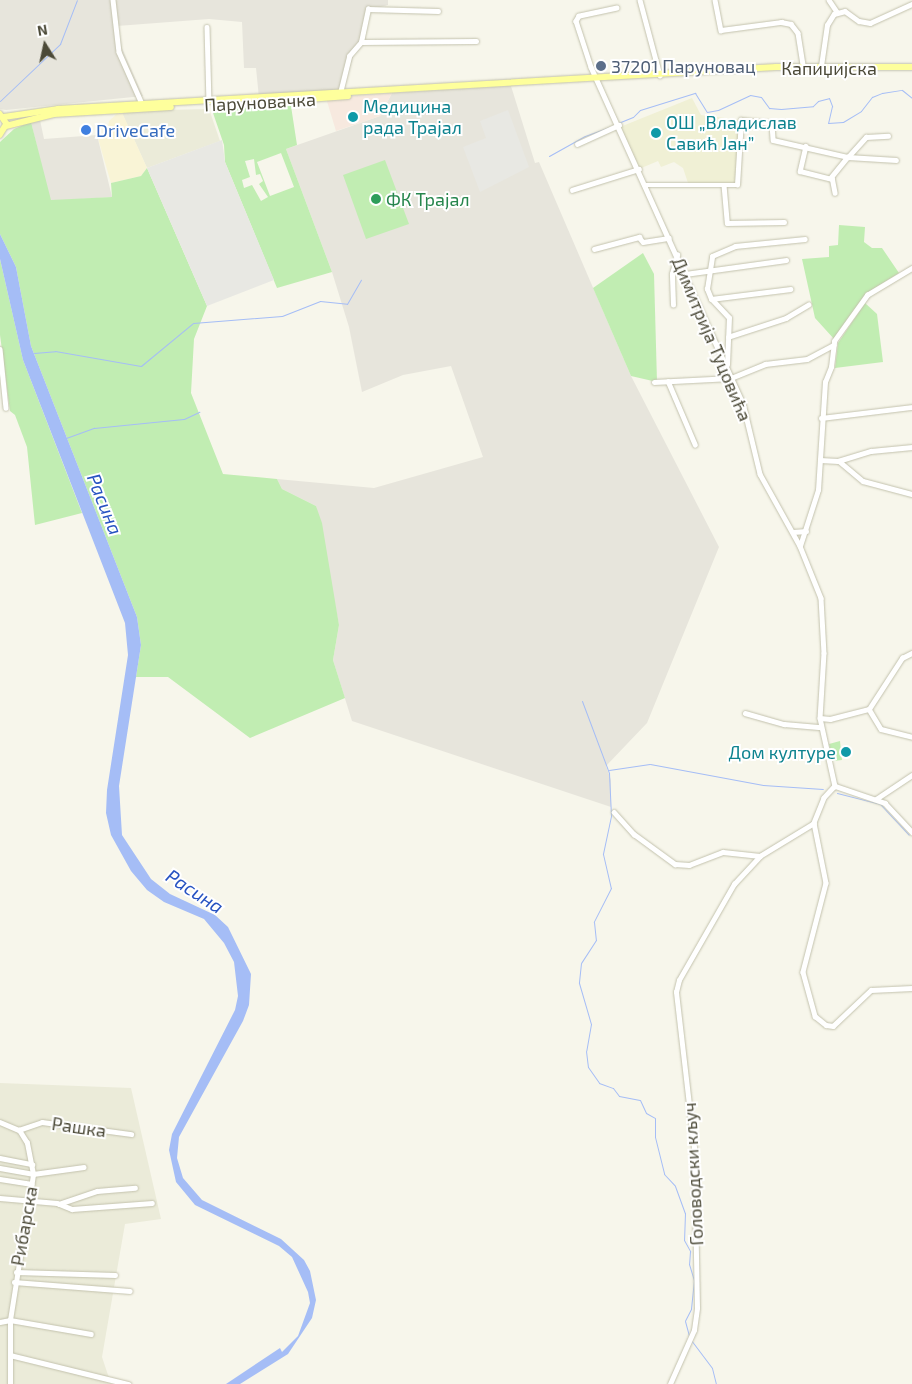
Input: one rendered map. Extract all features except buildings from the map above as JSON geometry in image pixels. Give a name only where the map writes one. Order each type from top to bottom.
[{"type":"main road","name":"Капиџијска","points":[[596,78],[803,66],[912,67]]},
{"type":"main road","name":"Паруновачка","points":[[2,115],[58,109],[143,107],[596,78]]},
{"type":"main road","name":"Паруновачка","points":[[6,126],[54,114],[209,101],[504,85]]},
{"type":"main road","points":[[0,135],[6,126],[2,115]]},
{"type":"street","points":[[113,0],[119,52],[143,107]]},
{"type":"street","points":[[640,0],[660,75]]},
{"type":"street","points":[[715,0],[721,30],[781,22],[791,24],[798,33],[803,66]]},
{"type":"street","points":[[829,0],[837,12]]},
{"type":"street","points":[[821,66],[829,20],[837,12],[846,12],[865,23],[912,4]]},
{"type":"street","points":[[596,78],[576,18],[617,8]]},
{"type":"street","points":[[340,93],[349,56],[361,42],[368,9],[438,11]]},
{"type":"street","points":[[206,27],[209,101]]},
{"type":"street","points":[[361,42],[476,41]]},
{"type":"street","name":"Димитрија Туцовића","points":[[596,78],[639,169],[746,411],[760,474],[800,546],[821,598],[824,617],[820,718],[835,786]]},
{"type":"street","points":[[646,185],[737,185],[741,120],[782,124]]},
{"type":"street","points":[[772,124],[772,139],[848,157],[896,160]]},
{"type":"street","points":[[577,144],[619,126]]},
{"type":"street","points":[[835,193],[832,179],[866,137],[888,136]]},
{"type":"street","points":[[806,146],[800,171],[832,179]]},
{"type":"street","points":[[572,190],[639,169]]},
{"type":"street","points":[[724,185],[727,223],[784,222]]},
{"type":"street","points":[[594,249],[639,237],[643,242],[669,238]]},
{"type":"street","points":[[727,368],[729,318],[711,300],[707,286],[712,256],[725,248],[805,239]]},
{"type":"street","points":[[673,305],[672,274],[677,255]]},
{"type":"street","points":[[685,274],[710,269],[786,260]]},
{"type":"street","points":[[654,382],[731,378],[758,366],[795,362],[820,354],[833,345],[863,299],[912,268]]},
{"type":"street","points":[[711,300],[790,289]]},
{"type":"street","points":[[728,337],[786,318],[808,305]]},
{"type":"street","points":[[800,546],[816,506],[821,418],[825,382],[832,357],[833,345]]},
{"type":"street","points":[[0,349],[6,408]]},
{"type":"street","points":[[820,354],[832,357]]},
{"type":"street","points":[[668,381],[695,444]]},
{"type":"street","points":[[821,418],[912,407]]},
{"type":"street","points":[[820,460],[840,461],[872,452],[910,448],[912,453]]},
{"type":"street","points":[[840,461],[863,481],[912,494]]},
{"type":"street","points":[[793,532],[806,531]]},
{"type":"street","points":[[820,718],[830,719],[869,710],[902,658],[912,653]]},
{"type":"street","points":[[869,710],[881,729],[912,737]]},
{"type":"street","points":[[744,712],[784,724],[821,727]]},
{"type":"street","points":[[876,799],[912,775]]},
{"type":"street","points":[[912,832],[888,805],[876,799],[835,786],[824,798],[814,823],[826,883],[803,972],[815,1016],[821,1022],[833,1026],[871,990],[912,988]]},
{"type":"street","points":[[614,812],[639,838],[675,864],[688,864],[722,852],[760,856]]},
{"type":"street","name":"Головодски кључ","points":[[670,1384],[694,1330],[696,1177],[676,992],[725,895],[760,856],[814,823]]},
{"type":"street","points":[[0,1122],[19,1130]]},
{"type":"street","name":"Рашка","points":[[19,1130],[42,1122],[131,1134]]},
{"type":"street","name":"Рибарска","points":[[10,1384],[10,1320],[14,1282],[31,1202],[33,1174],[28,1143],[19,1130]]},
{"type":"street","points":[[0,1158],[32,1164]]},
{"type":"street","points":[[0,1168],[33,1174],[84,1166]]},
{"type":"street","points":[[0,1179],[32,1184]]},
{"type":"street","points":[[58,1204],[97,1191],[135,1188]]},
{"type":"street","points":[[0,1198],[58,1204],[72,1210],[152,1203]]},
{"type":"street","points":[[16,1272],[115,1275]]},
{"type":"street","points":[[14,1282],[130,1291]]},
{"type":"street","points":[[0,1322],[10,1320],[91,1334]]},
{"type":"street","points":[[10,1355],[128,1384]]},
{"type":"shaded area","points":[[0,0],[388,0],[388,5],[369,10],[365,41],[357,44],[342,93],[259,98],[256,68],[244,68],[242,22],[209,19],[117,26],[122,48],[143,96],[6,110],[0,109]]},
{"type":"shaded area","points":[[511,86],[535,163],[539,162],[631,376],[719,547],[647,723],[606,766],[611,780],[611,807],[352,721],[333,660],[339,625],[316,506],[282,489],[277,479],[374,488],[483,457],[451,366],[403,375],[362,392],[349,327],[332,272],[286,149],[380,116],[392,93]]},
{"type":"shaded area","points":[[392,93],[380,116],[336,131],[326,98]]},
{"type":"shaded area","points":[[692,98],[701,115],[741,120],[737,185],[689,186],[683,168],[674,162],[661,167],[658,161],[639,169],[620,127]]},
{"type":"shaded area","points":[[209,109],[220,141],[147,168],[121,111]]},
{"type":"shaded area","points":[[121,110],[147,168],[141,176],[111,183],[97,135],[107,133],[109,121]]},
{"type":"shaded area","points":[[508,110],[529,167],[480,192],[463,147],[486,138],[480,121]]},
{"type":"shaded area","points":[[40,120],[44,139],[97,135],[112,197],[50,201],[31,122]]},
{"type":"shaded area","points":[[222,140],[225,162],[274,280],[207,306],[147,168]]},
{"type":"shaded area","points":[[0,1083],[131,1088],[161,1219],[125,1224],[102,1357],[111,1384],[0,1384]]},
{"type":"green space","points":[[291,106],[297,145],[286,149],[332,272],[277,288],[225,162],[224,145],[212,110]],"holes":[[[281,153],[294,187],[270,196],[257,162]],[[254,159],[256,175],[260,174],[263,181],[259,184],[268,197],[261,201],[252,185],[244,188],[242,180],[250,177],[245,161]]]},
{"type":"green space","points":[[31,122],[51,200],[112,197],[111,183],[141,176],[147,168],[207,306],[194,339],[191,393],[223,474],[277,479],[282,489],[316,506],[322,523],[339,625],[333,660],[345,698],[250,738],[168,677],[136,677],[141,645],[137,617],[31,346],[16,267],[0,234],[0,142],[14,129]]},
{"type":"green space","name":"ФК Трајал","points":[[385,160],[409,224],[366,239],[343,175]]},
{"type":"green space","points":[[839,225],[865,227],[864,242],[872,248],[882,248],[899,273],[867,293],[834,339],[815,318],[802,259],[829,257],[829,246],[838,245]]},
{"type":"green space","points":[[643,253],[654,274],[657,382],[631,376],[593,288]]},
{"type":"green space","points":[[0,259],[23,360],[82,513],[35,525],[27,447],[15,415],[10,411],[0,335]]},
{"type":"green space","points":[[865,303],[877,314],[883,362],[835,368],[838,343]]},
{"type":"green space","points":[[840,741],[842,760],[833,761],[829,744]]},
{"type":"water","points":[[0,234],[16,267],[31,346],[137,617],[141,645],[119,786],[122,835],[151,879],[170,894],[215,915],[228,927],[251,974],[249,1005],[243,1021],[179,1137],[177,1158],[183,1178],[202,1200],[281,1239],[304,1260],[310,1271],[316,1300],[312,1318],[288,1354],[240,1384],[226,1384],[280,1348],[282,1352],[298,1336],[310,1303],[308,1292],[292,1257],[279,1246],[195,1205],[176,1182],[169,1150],[172,1134],[235,1010],[238,996],[234,962],[224,943],[204,919],[164,902],[147,890],[131,871],[111,835],[106,813],[107,790],[128,655],[125,623],[23,360],[0,259]]},
{"type":"waterway","points":[[0,101],[60,44],[77,0]]},
{"type":"waterway","points":[[618,123],[633,117],[640,110],[695,93],[707,112],[718,110],[750,95],[761,97],[769,108],[781,109],[813,106],[818,101],[829,98],[832,106],[828,123],[843,122],[861,111],[872,97],[882,93],[902,90],[912,98]]},
{"type":"waterway","points":[[549,156],[585,136],[610,127]]},
{"type":"waterway","points":[[34,353],[55,351],[141,366],[193,323],[282,316],[320,301],[347,304],[361,280]]},
{"type":"waterway","points":[[66,438],[94,428],[184,419],[199,412]]},
{"type":"waterway","points":[[582,701],[609,773],[611,816],[603,854],[611,888],[594,922],[596,940],[581,963],[579,983],[591,1024],[586,1051],[588,1067],[599,1083],[613,1088],[619,1096],[640,1100],[646,1113],[655,1118],[655,1137],[664,1174],[675,1186],[685,1213],[684,1240],[690,1251],[689,1264],[694,1280],[691,1309],[685,1321],[689,1336]]},
{"type":"waterway","points":[[609,770],[650,764],[763,785],[823,789]]},
{"type":"waterway","points":[[837,793],[880,804],[909,835]]},
{"type":"waterway","points":[[691,1340],[712,1368],[716,1384]]},
{"type":"place","name":"37201 Паруновац","points":[[601,66]]},
{"type":"place","name":"Медицина рада Трајал","points":[[353,117]]},
{"type":"place","name":"DriveCafe","points":[[86,130]]},
{"type":"place","name":"ОШ „Владислав Савић Јан”","points":[[656,133]]},
{"type":"place","name":"ФК Трајал","points":[[376,199]]},
{"type":"place","name":"Дом културе","points":[[846,752]]},
{"type":"water label","name":"Расина","points":[[105,504]]},
{"type":"water label","name":"Расина","points":[[195,891]]}]
